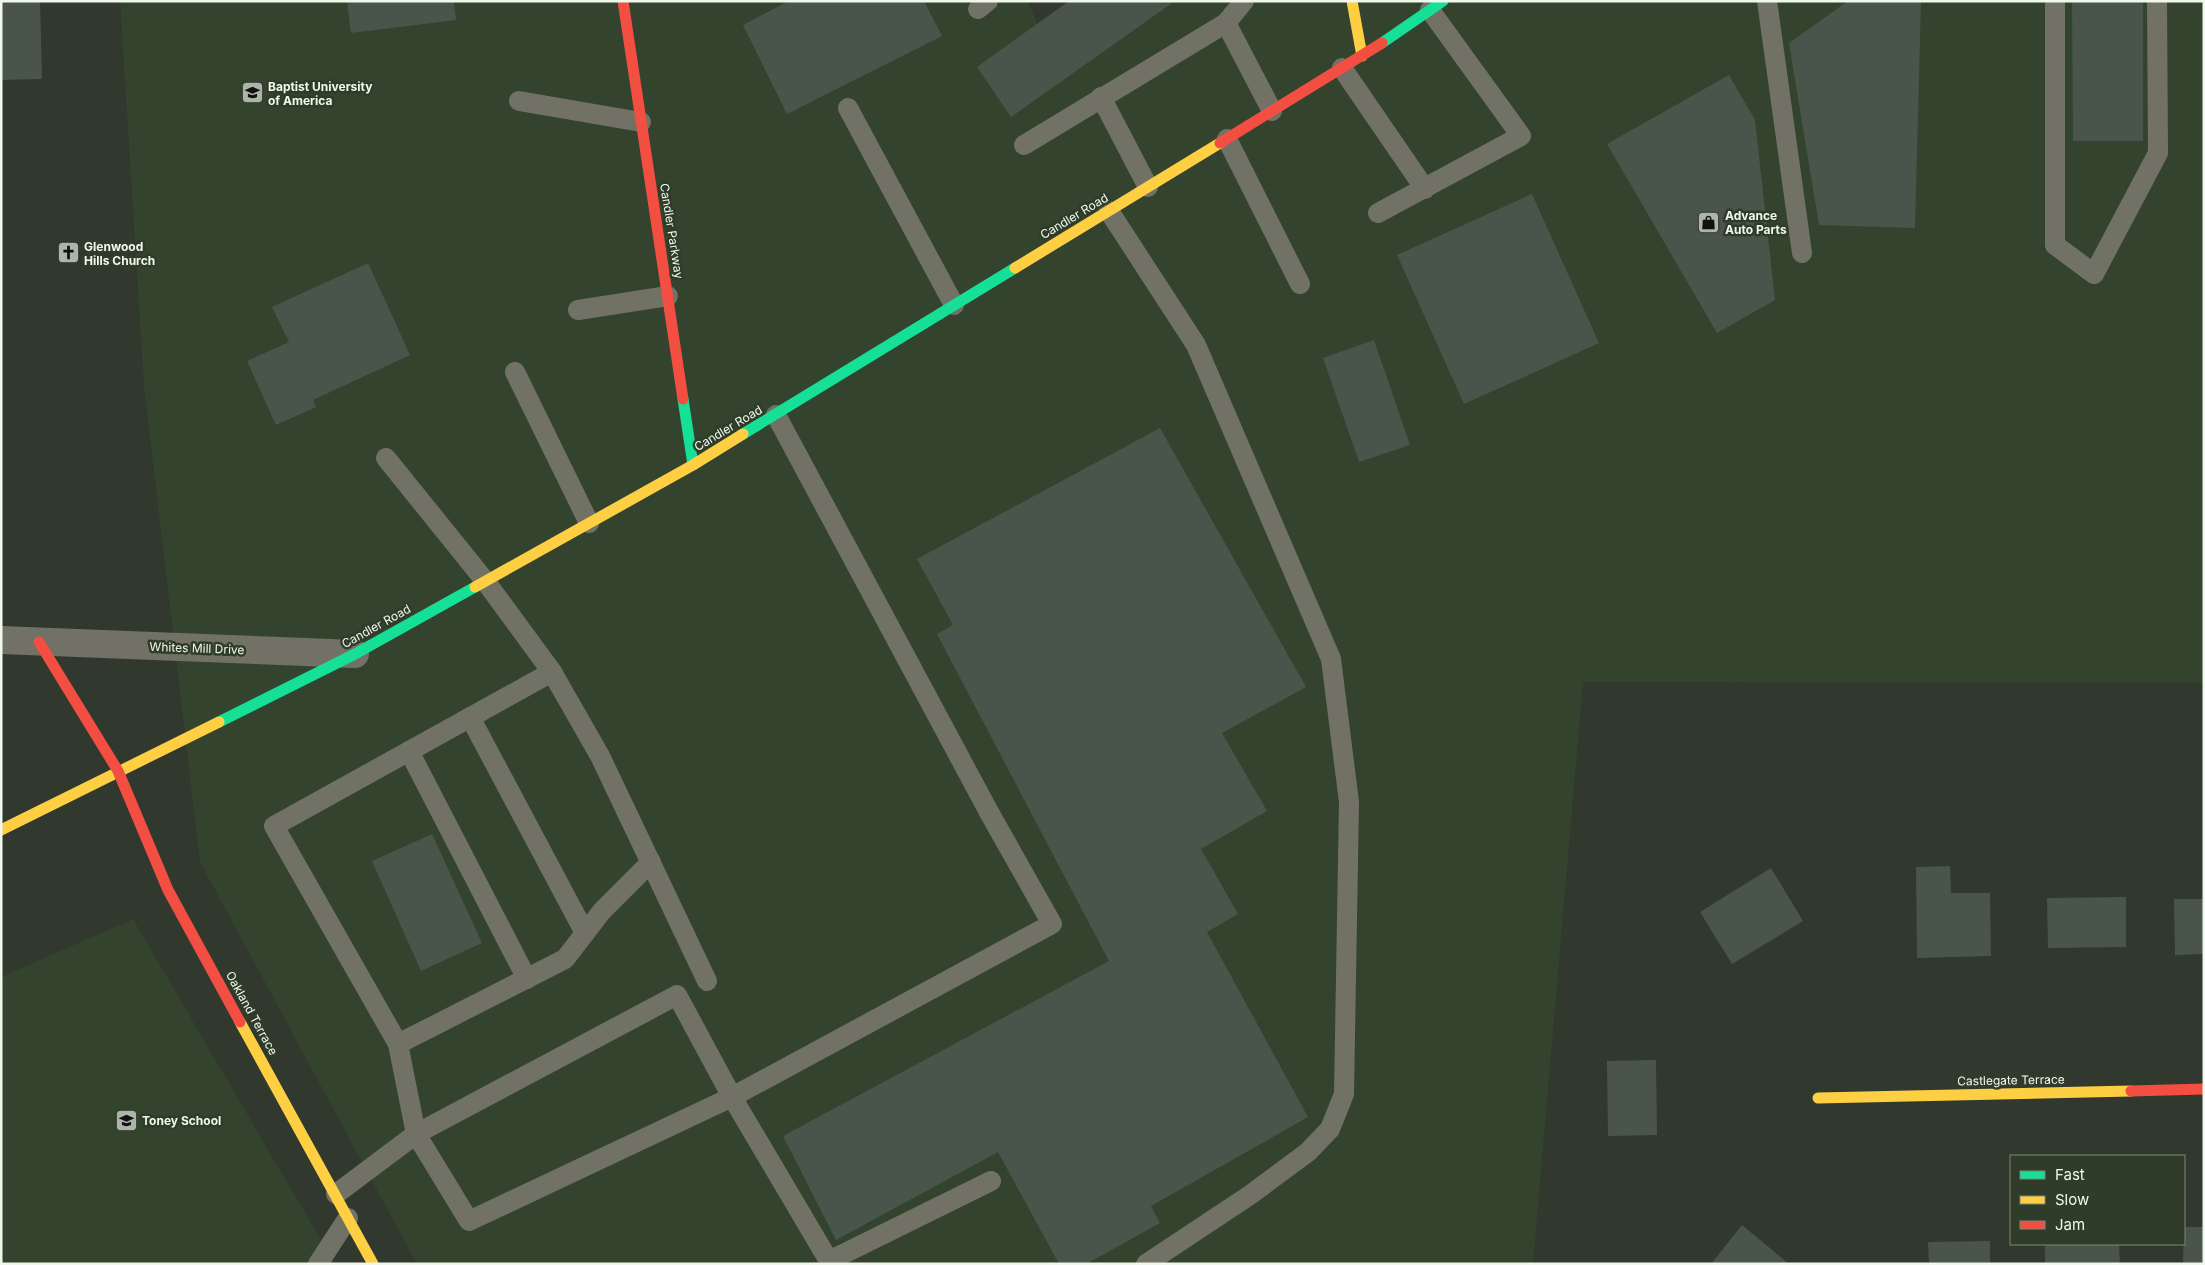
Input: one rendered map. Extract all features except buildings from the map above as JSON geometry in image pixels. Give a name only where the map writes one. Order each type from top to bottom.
[{"type":"main road","name":"Candler Parkway","points":[[623,1],[693,465]]},
{"type":"main road","points":[[1352,1],[1362,56]]},
{"type":"main road","name":"Candler Road","points":[[1,830],[355,654],[693,465],[1362,56],[1436,6]]},
{"type":"main road","points":[[39,642],[118,771]]},
{"type":"main road","name":"Oakland Terrace","points":[[118,771],[168,890],[336,1194],[372,1264]]},
{"type":"main road","name":"Castlegate Terrace","points":[[1818,1098],[2204,1089]]},
{"type":"street","name":"Whites Mill Drive","points":[[1,640],[355,654]]},
{"type":"lane","points":[[1024,145],[1226,23],[1244,1]]},
{"type":"lane","points":[[1767,1],[1802,253]]},
{"type":"lane","points":[[2055,1],[2055,245],[2094,274],[2158,154],[2157,1]]},
{"type":"lane","points":[[1378,213],[1521,136],[1436,6]]},
{"type":"lane","points":[[1226,23],[1272,111]]},
{"type":"lane","points":[[1342,68],[1425,189]]},
{"type":"lane","points":[[1101,97],[1148,187]]},
{"type":"lane","points":[[519,101],[641,122]]},
{"type":"lane","points":[[848,108],[954,305]]},
{"type":"lane","points":[[1227,139],[1300,284]]},
{"type":"lane","points":[[1109,211],[1196,345],[1331,659],[1349,802],[1344,1094],[1330,1129],[1301,1157],[1146,1264]]},
{"type":"lane","points":[[578,310],[668,296]]},
{"type":"lane","points":[[515,372],[589,523]]},
{"type":"lane","points":[[552,672],[274,826],[398,1044],[416,1134],[469,1221],[732,1097],[1052,924],[990,814],[776,414]]},
{"type":"lane","points":[[386,458],[486,582],[552,672],[600,756],[707,981]]},
{"type":"lane","points":[[470,717],[585,933]]},
{"type":"lane","points":[[409,751],[526,979]]},
{"type":"lane","points":[[398,1044],[565,959],[602,911],[651,862]]},
{"type":"lane","points":[[336,1194],[416,1134],[677,995],[732,1097],[832,1262],[991,1181]]},
{"type":"lane","points":[[318,1264],[348,1218]]},
{"type":"shaded area","points":[[120,1],[1028,1],[1039,28],[1071,1],[2204,1],[2204,683],[1583,682],[1533,1264],[417,1264],[200,862],[144,386]]},
{"type":"shaded area","name":"Toney School","points":[[133,919],[335,1264],[1,1264],[1,977]]},
{"type":"traffic: fast","points":[[1382,43],[1443,1]]},
{"type":"traffic: fast","points":[[743,434],[1015,268]]},
{"type":"traffic: fast","points":[[683,399],[693,465]]},
{"type":"traffic: fast","points":[[219,722],[355,654],[475,587]]},
{"type":"traffic: slow","points":[[1352,1],[1362,56]]},
{"type":"traffic: slow","points":[[1015,268],[1220,143]]},
{"type":"traffic: slow","points":[[475,587],[693,465],[743,434]]},
{"type":"traffic: slow","points":[[1,830],[219,722]]},
{"type":"traffic: slow","points":[[240,1022],[373,1264]]},
{"type":"traffic: slow","points":[[1818,1098],[2131,1091]]},
{"type":"traffic: jam","points":[[623,1],[683,399]]},
{"type":"traffic: jam","points":[[1220,143],[1382,43]]},
{"type":"traffic: jam","points":[[39,642],[118,771],[168,890],[240,1022]]},
{"type":"traffic: jam","points":[[2131,1091],[2204,1089]]},
{"type":"place","name":"Baptist University of America","points":[[252,93]]},
{"type":"place","name":"Advance Auto Parts","points":[[1709,222]]},
{"type":"place","name":"Glenwood Hills Church","points":[[68,253]]},
{"type":"place","name":"Toney School","points":[[126,1120]]}]
